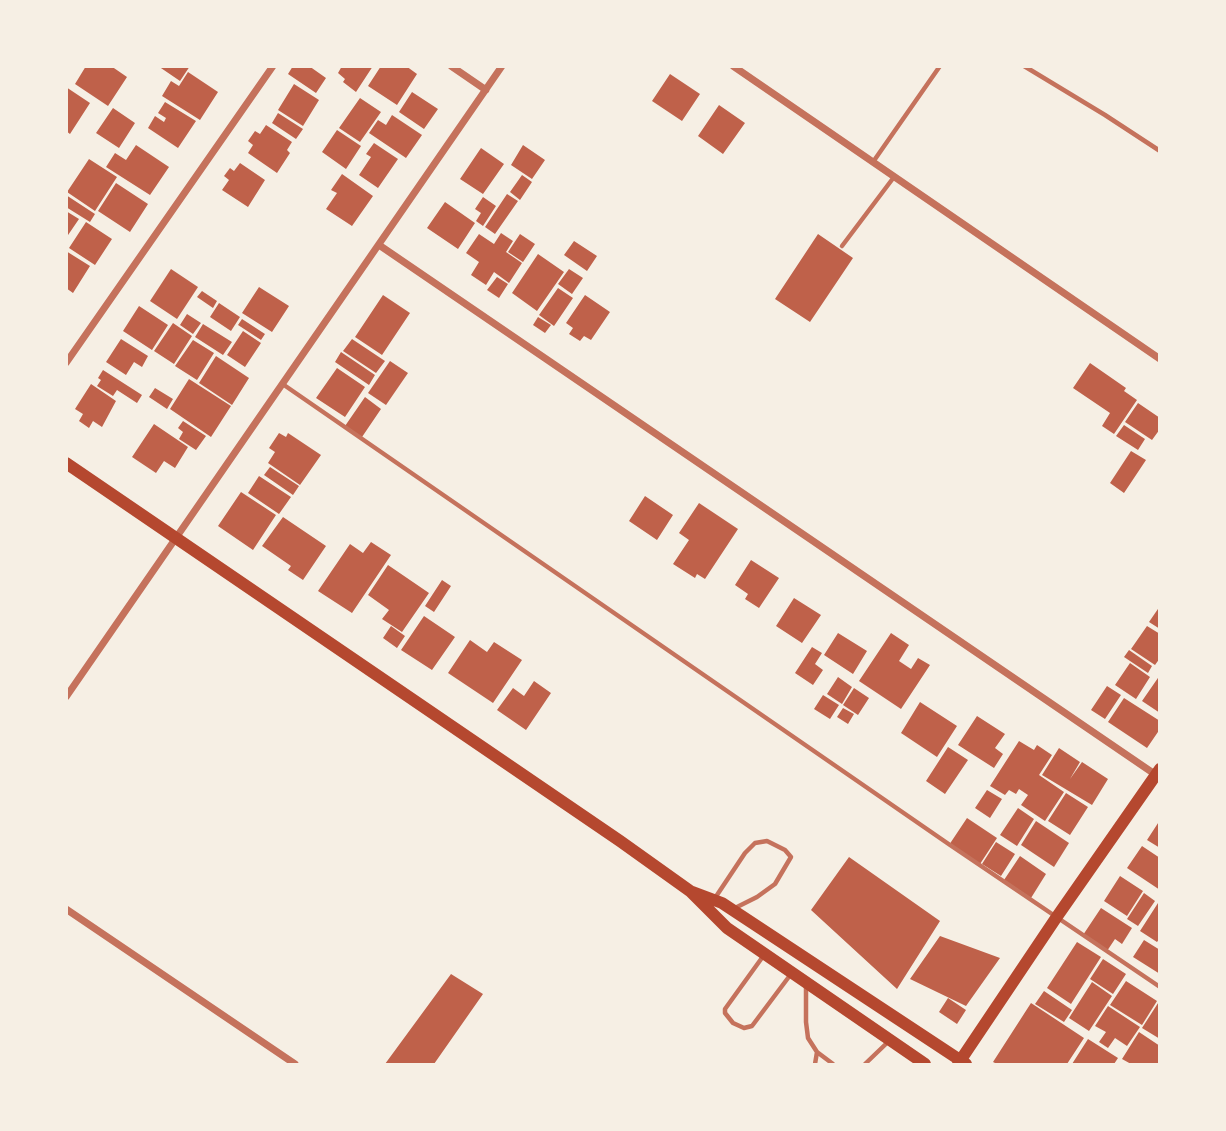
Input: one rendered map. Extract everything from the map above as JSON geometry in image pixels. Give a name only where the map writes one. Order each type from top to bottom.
[{"type":"main road","points":[[66,463],[690,891],[713,916],[764,954],[925,1065]]},
{"type":"main road","points":[[690,891],[715,899],[732,909],[962,1063],[1056,918],[1158,774]]},
{"type":"street","points":[[66,363],[273,66]]},
{"type":"street","points":[[451,66],[486,90]]},
{"type":"street","points":[[66,697],[502,66]]},
{"type":"street","points":[[733,66],[1160,359]]},
{"type":"street","points":[[379,245],[1158,774]]},
{"type":"street","points":[[66,909],[295,1065]]},
{"type":"lane","points":[[872,163],[940,66]]},
{"type":"lane","points":[[1024,66],[1105,114],[1160,151]]},
{"type":"lane","points":[[842,246],[894,177]]},
{"type":"lane","points":[[284,385],[1160,988]]},
{"type":"lane","points":[[715,899],[745,853],[755,843],[767,841],[785,850],[790,857],[775,884],[769,890],[732,909]]},
{"type":"lane","points":[[764,954],[725,1009],[733,1023],[744,1028],[751,1026],[792,973]]},
{"type":"lane","points":[[806,983],[806,1032],[817,1052],[832,1065]]},
{"type":"lane","points":[[865,1065],[889,1040]]},
{"type":"lane","points":[[815,1065],[817,1052]]},
{"type":"building","points":[[86,66],[111,66],[127,77],[108,106],[75,84]]},
{"type":"building","points":[[158,66],[190,66],[180,81]]},
{"type":"building","points":[[293,66],[309,66],[326,78],[316,93],[288,74]]},
{"type":"building","points":[[342,66],[373,66],[356,92],[343,82],[345,79],[338,73]]},
{"type":"building","points":[[381,66],[406,66],[417,74],[397,105],[368,86]]},
{"type":"building","points":[[188,72],[218,92],[200,120],[162,96],[171,81],[179,86]]},
{"type":"building","points":[[670,74],[700,94],[682,121],[652,101]]},
{"type":"building","points":[[294,84],[319,100],[303,126],[278,110]]},
{"type":"building","points":[[66,87],[90,103],[70,134],[66,131]]},
{"type":"building","points":[[412,92],[438,109],[424,129],[399,112]]},
{"type":"building","points":[[360,98],[381,112],[360,142],[339,128]]},
{"type":"building","points":[[165,102],[196,121],[178,148],[148,128],[155,116],[164,122],[166,118],[158,113]]},
{"type":"building","points":[[719,105],[745,123],[723,154],[698,136]]},
{"type":"building","points":[[113,108],[135,123],[119,148],[96,133]]},
{"type":"building","points":[[278,113],[303,129],[296,139],[272,123]]},
{"type":"building","points":[[392,115],[422,135],[406,158],[369,133],[378,120],[386,125]]},
{"type":"building","points":[[266,125],[292,142],[287,150],[290,153],[277,173],[248,153],[253,145],[248,141],[255,131],[260,134]]},
{"type":"building","points":[[337,130],[361,146],[346,169],[322,152]]},
{"type":"building","points":[[374,143],[398,159],[378,188],[359,175],[371,157],[366,154]]},
{"type":"building","points":[[136,145],[169,167],[150,195],[106,167],[115,153],[126,160]]},
{"type":"building","points":[[523,145],[545,160],[532,179],[511,165]]},
{"type":"building","points":[[481,148],[504,164],[483,194],[460,179]]},
{"type":"building","points":[[89,159],[117,177],[95,211],[67,192]]},
{"type":"building","points":[[240,163],[265,180],[248,207],[222,190],[229,180],[224,176],[230,168],[234,171]]},
{"type":"building","points":[[342,174],[373,196],[352,226],[326,209],[337,193],[331,190]]},
{"type":"building","points":[[522,175],[532,182],[520,200],[510,192]]},
{"type":"building","points":[[116,183],[148,204],[130,232],[98,211]]},
{"type":"building","points":[[507,194],[518,201],[495,234],[485,227]]},
{"type":"building","points":[[66,195],[95,214],[90,222],[66,207]]},
{"type":"building","points":[[483,197],[496,206],[483,226],[476,221],[481,213],[475,209]]},
{"type":"building","points":[[445,202],[475,223],[458,249],[427,228]]},
{"type":"building","points":[[66,211],[79,219],[66,238]]},
{"type":"building","points":[[86,222],[112,239],[95,265],[69,248]]},
{"type":"building","points":[[501,233],[513,241],[506,252],[522,263],[509,283],[494,272],[486,285],[471,275],[479,262],[466,253],[479,234],[494,244]]},
{"type":"building","points":[[520,234],[535,244],[523,262],[508,252]]},
{"type":"building","points":[[818,234],[853,258],[810,322],[775,299]]},
{"type":"building","points":[[574,241],[597,256],[587,271],[564,255]]},
{"type":"building","points":[[66,251],[90,266],[73,293],[66,288]]},
{"type":"building","points":[[538,254],[564,272],[537,311],[512,293]]},
{"type":"building","points":[[171,269],[198,287],[177,319],[150,301]]},
{"type":"building","points":[[569,269],[583,278],[572,294],[558,284]]},
{"type":"building","points":[[497,277],[508,284],[499,298],[487,290]]},
{"type":"building","points":[[259,287],[289,306],[272,332],[242,313]]},
{"type":"building","points":[[558,288],[573,298],[554,326],[539,315]]},
{"type":"building","points":[[202,291],[217,301],[213,308],[197,297]]},
{"type":"building","points":[[383,295],[410,313],[382,355],[355,337]]},
{"type":"building","points":[[585,295],[610,312],[591,340],[584,336],[580,341],[569,334],[573,328],[566,323]]},
{"type":"building","points":[[219,303],[240,317],[231,331],[210,317]]},
{"type":"building","points":[[139,306],[168,325],[152,350],[123,331]]},
{"type":"building","points":[[187,314],[201,323],[193,334],[180,325]]},
{"type":"building","points":[[538,317],[551,325],[545,333],[533,325]]},
{"type":"building","points":[[242,319],[265,334],[261,340],[238,325]]},
{"type":"building","points":[[173,323],[192,336],[174,364],[154,351]]},
{"type":"building","points":[[203,324],[232,342],[223,355],[195,337]]},
{"type":"building","points":[[243,331],[261,343],[245,367],[227,355]]},
{"type":"building","points":[[121,339],[148,356],[142,367],[134,362],[126,375],[106,362]]},
{"type":"building","points":[[352,339],[385,361],[376,373],[343,351]]},
{"type":"building","points":[[193,340],[214,353],[197,380],[175,366]]},
{"type":"building","points":[[341,352],[375,375],[369,385],[335,362]]},
{"type":"building","points":[[216,356],[249,378],[232,405],[199,383]]},
{"type":"building","points":[[390,361],[408,373],[386,405],[368,393]]},
{"type":"building","points":[[1090,363],[1126,388],[1124,391],[1137,400],[1114,434],[1102,426],[1110,413],[1073,388]]},
{"type":"building","points":[[337,368],[365,387],[345,417],[316,398]]},
{"type":"building","points":[[103,370],[142,395],[137,403],[117,390],[113,396],[97,386]]},
{"type":"building","points":[[189,379],[231,406],[211,437],[170,409]]},
{"type":"building","points":[[91,384],[116,401],[102,427],[93,421],[89,428],[79,421],[83,414],[75,409]]},
{"type":"building","points":[[155,388],[173,399],[167,409],[149,397]]},
{"type":"building","points":[[365,397],[381,409],[362,437],[345,426]]},
{"type":"building","points":[[1138,403],[1160,418],[1160,429],[1152,440],[1125,422]]},
{"type":"building","points":[[183,421],[206,436],[196,450],[179,439],[183,432],[178,428]]},
{"type":"building","points":[[154,424],[188,447],[175,468],[164,461],[156,473],[132,457]]},
{"type":"building","points":[[1124,425],[1145,439],[1138,450],[1116,436]]},
{"type":"building","points":[[279,433],[286,437],[288,433],[321,455],[300,485],[268,463],[275,452],[269,448]]},
{"type":"building","points":[[1131,451],[1146,460],[1124,493],[1110,483]]},
{"type":"building","points":[[270,467],[299,486],[293,495],[264,475]]},
{"type":"building","points":[[259,476],[291,497],[279,514],[248,493]]},
{"type":"building","points":[[241,492],[276,515],[253,550],[218,526]]},
{"type":"building","points":[[645,496],[673,515],[657,540],[629,521]]},
{"type":"building","points":[[699,503],[738,529],[705,579],[697,574],[695,578],[673,564],[689,540],[679,533]]},
{"type":"building","points":[[283,517],[326,546],[303,580],[288,570],[291,566],[262,546]]},
{"type":"building","points":[[371,542],[391,555],[352,613],[318,591],[350,544],[363,553]]},
{"type":"building","points":[[751,560],[779,578],[759,608],[745,599],[748,594],[735,585]]},
{"type":"building","points":[[388,565],[429,593],[402,632],[382,619],[389,610],[368,595]]},
{"type":"building","points":[[442,580],[451,586],[434,612],[425,606]]},
{"type":"building","points":[[794,598],[821,615],[802,643],[776,626]]},
{"type":"building","points":[[1160,606],[1160,629],[1149,622]]},
{"type":"building","points":[[424,616],[455,637],[432,670],[401,650]]},
{"type":"building","points":[[391,626],[405,636],[397,648],[383,638]]},
{"type":"building","points":[[1147,626],[1160,634],[1160,658],[1155,665],[1131,649]]},
{"type":"building","points":[[838,633],[867,651],[853,674],[824,655]]},
{"type":"building","points":[[891,633],[909,645],[899,661],[911,669],[918,658],[930,665],[901,709],[859,681]]},
{"type":"building","points":[[470,640],[487,652],[494,642],[522,660],[493,703],[448,673]]},
{"type":"building","points":[[812,647],[822,653],[815,664],[823,670],[813,685],[795,673]]},
{"type":"building","points":[[1129,650],[1152,666],[1148,673],[1124,657]]},
{"type":"building","points":[[1130,663],[1150,677],[1136,699],[1115,685]]},
{"type":"building","points":[[1160,675],[1160,713],[1142,701]]},
{"type":"building","points":[[838,677],[852,687],[842,704],[827,694]]},
{"type":"building","points":[[534,681],[551,693],[526,730],[497,710],[513,688],[524,696]]},
{"type":"building","points":[[1107,686],[1121,695],[1105,719],[1091,710]]},
{"type":"building","points":[[854,688],[869,698],[858,715],[843,705]]},
{"type":"building","points":[[823,695],[839,705],[830,719],[814,709]]},
{"type":"building","points":[[1124,698],[1160,721],[1160,729],[1147,748],[1108,722]]},
{"type":"building","points":[[920,702],[957,726],[937,757],[901,733]]},
{"type":"building","points":[[843,708],[854,714],[848,724],[837,717]]},
{"type":"building","points":[[977,716],[1005,734],[995,748],[1003,754],[994,768],[958,745]]},
{"type":"building","points":[[1019,741],[1034,750],[1037,745],[1052,755],[1039,775],[1064,792],[1045,821],[1021,805],[1028,795],[1019,789],[1016,794],[1009,790],[1005,795],[990,786]]},
{"type":"building","points":[[948,747],[968,760],[945,794],[926,781]]},
{"type":"building","points":[[1059,748],[1080,762],[1070,779],[1082,762],[1108,779],[1092,805],[1042,775]]},
{"type":"building","points":[[987,790],[1002,799],[990,818],[975,808]]},
{"type":"building","points":[[1066,793],[1088,807],[1070,835],[1048,821]]},
{"type":"building","points":[[1018,808],[1034,819],[1017,846],[1000,835]]},
{"type":"building","points":[[967,818],[997,838],[980,864],[949,845]]},
{"type":"building","points":[[1160,820],[1160,848],[1147,840]]},
{"type":"building","points":[[1036,821],[1069,843],[1054,867],[1021,845]]},
{"type":"building","points":[[996,842],[1015,854],[1001,876],[982,864]]},
{"type":"building","points":[[1142,846],[1160,858],[1160,890],[1127,868]]},
{"type":"building","points":[[1020,856],[1046,874],[1031,898],[1004,880]]},
{"type":"building","points":[[849,857],[940,921],[897,989],[811,910]]},
{"type":"building","points":[[1120,876],[1143,891],[1127,916],[1104,901]]},
{"type":"building","points":[[1144,893],[1155,901],[1138,926],[1127,919]]},
{"type":"building","points":[[1158,903],[1160,938],[1157,942],[1140,931]]},
{"type":"building","points":[[1101,908],[1132,928],[1122,944],[1115,939],[1107,951],[1083,935]]},
{"type":"building","points":[[940,936],[1000,958],[966,1006],[910,979]]},
{"type":"building","points":[[1144,940],[1160,950],[1160,974],[1133,957]]},
{"type":"building","points":[[1077,942],[1101,957],[1071,1004],[1047,988]]},
{"type":"building","points":[[1103,959],[1126,974],[1113,994],[1090,979]]},
{"type":"building","points":[[451,974],[483,994],[434,1064],[385,1064]]},
{"type":"building","points":[[1126,981],[1157,1001],[1142,1025],[1110,1005]]},
{"type":"building","points":[[1092,982],[1112,996],[1089,1031],[1069,1018]]},
{"type":"building","points":[[1044,991],[1072,1010],[1064,1022],[1035,1004]]},
{"type":"building","points":[[948,998],[966,1010],[957,1024],[939,1012]]},
{"type":"building","points":[[1160,1000],[1160,1039],[1142,1028]]},
{"type":"building","points":[[1031,1003],[1084,1038],[1067,1064],[993,1062]]},
{"type":"building","points":[[1108,1006],[1140,1027],[1127,1046],[1115,1038],[1108,1048],[1099,1042],[1106,1032],[1095,1026]]},
{"type":"building","points":[[1139,1032],[1160,1046],[1160,1064],[1131,1064],[1122,1059]]},
{"type":"building","points":[[1088,1039],[1118,1058],[1114,1064],[1072,1064]]}]
